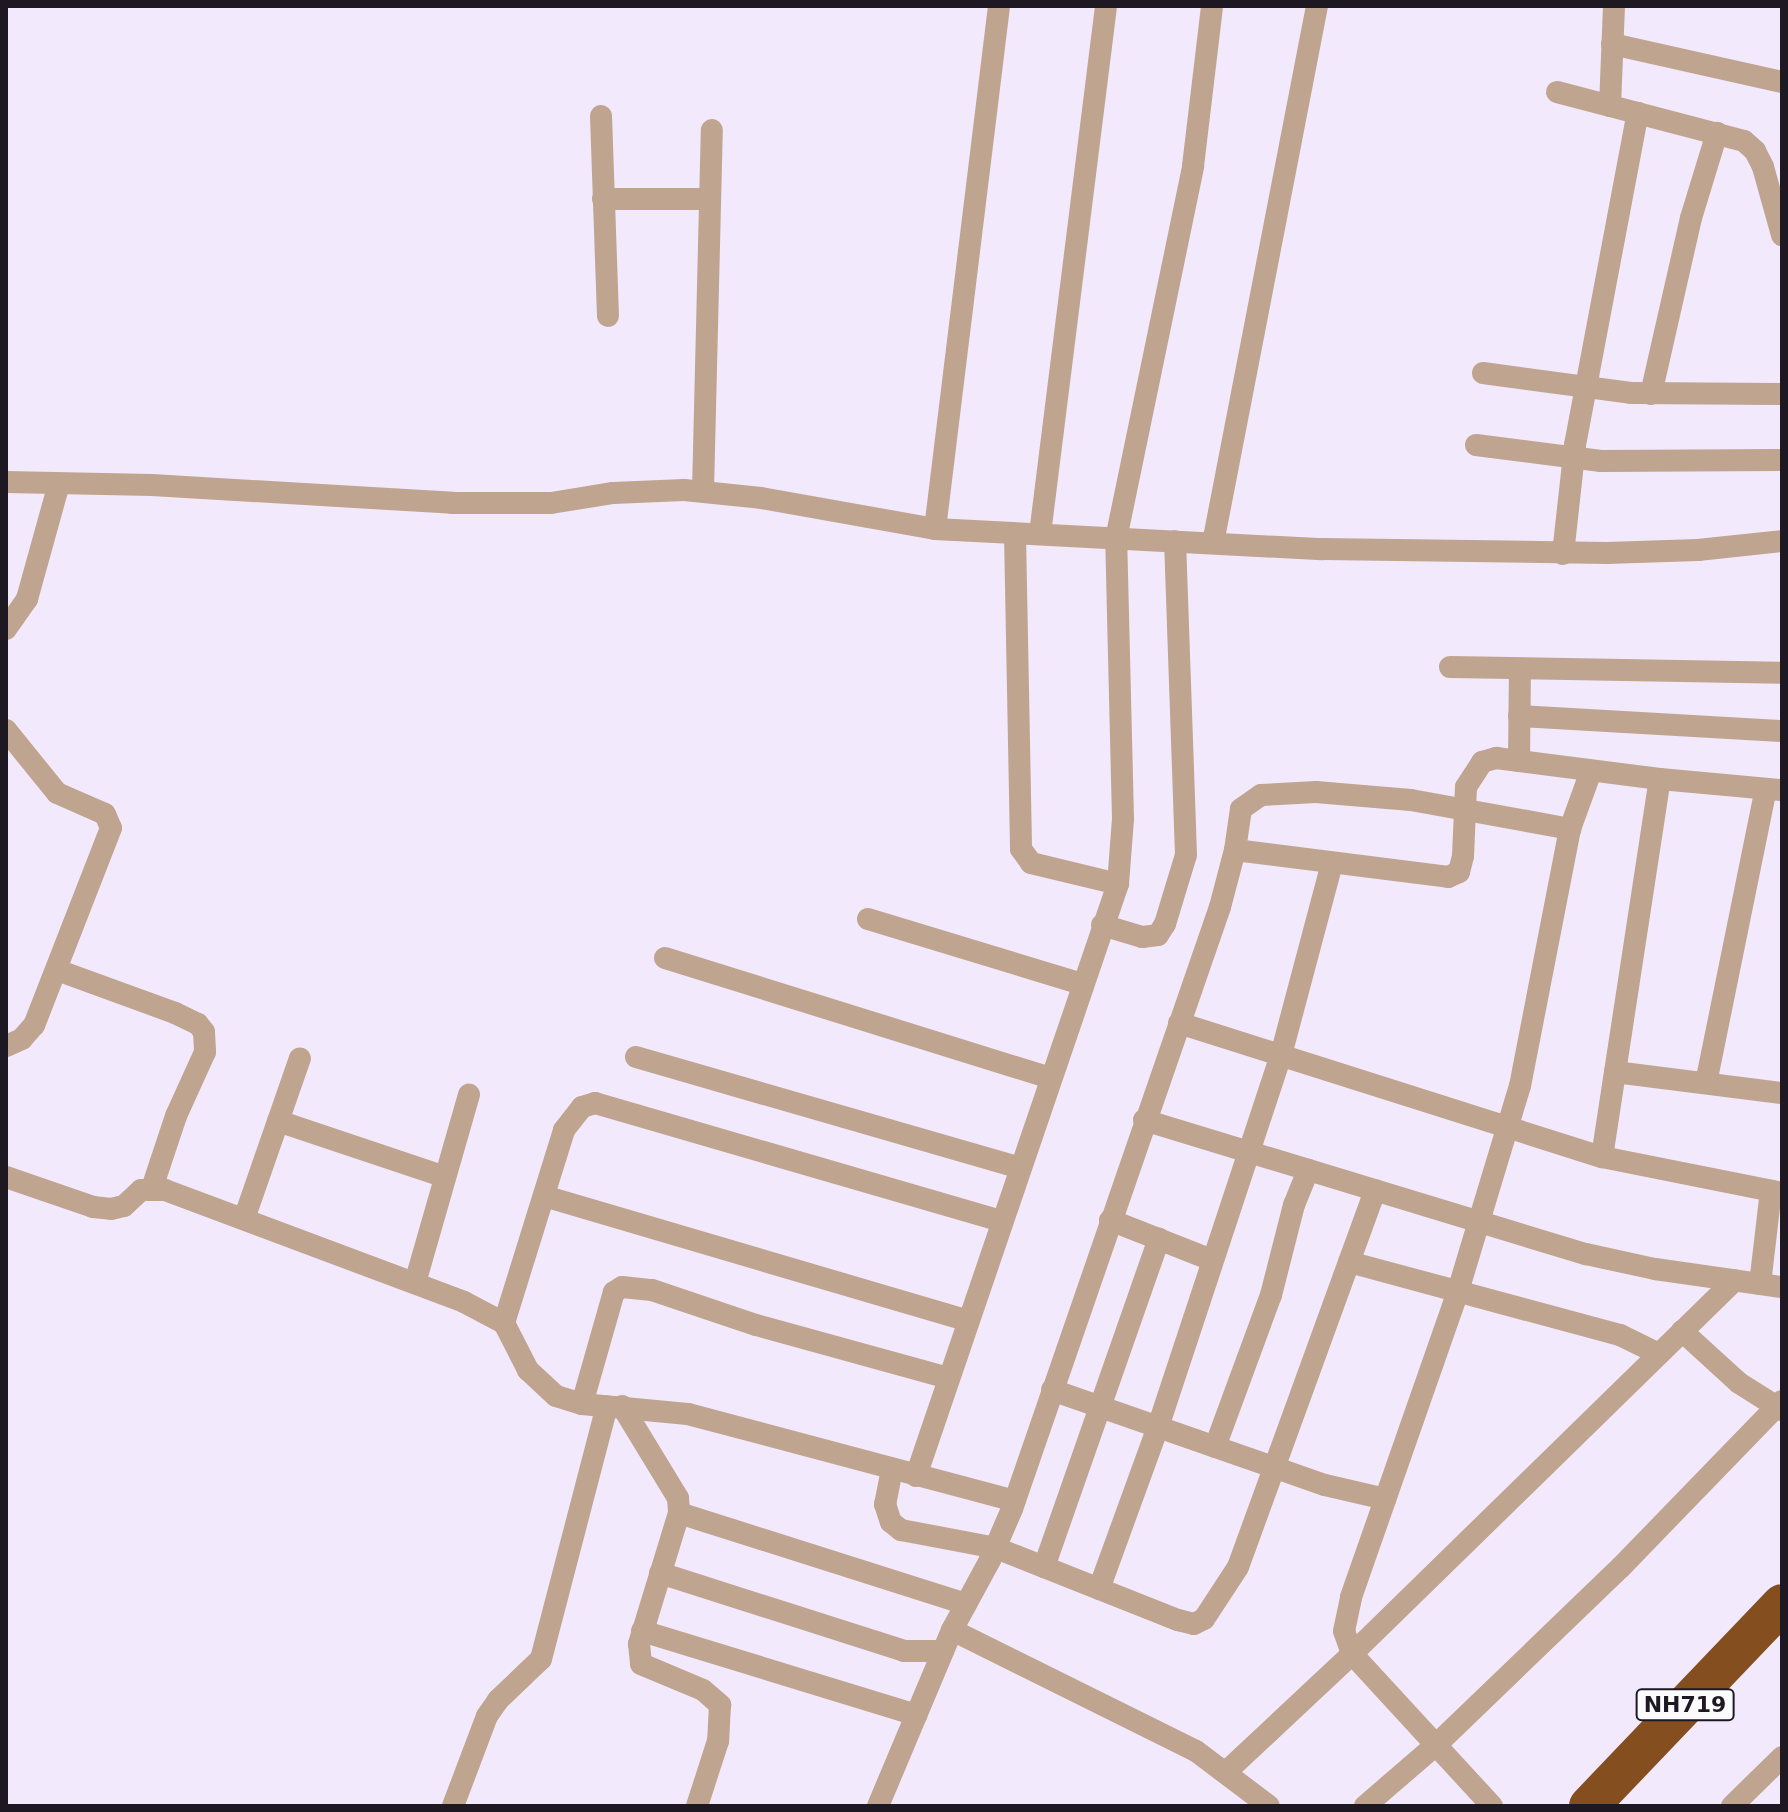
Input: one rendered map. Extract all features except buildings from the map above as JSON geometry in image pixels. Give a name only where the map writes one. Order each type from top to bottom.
[{"type":"highway","name":"NH719","points":[[1589,1806],[1782,1604]]},
{"type":"highway","name":"NH719","points":[[1620,1806],[1782,1639]]},
{"type":"street","points":[[935,529],[999,6]]},
{"type":"street","points":[[1040,534],[1106,6]]},
{"type":"street","points":[[916,1476],[1118,884],[1123,796],[1116,539],[1193,166],[1212,6]]},
{"type":"street","points":[[1213,543],[1317,6]]},
{"type":"street","points":[[1610,106],[1614,6]]},
{"type":"street","points":[[1612,44],[1782,82]]},
{"type":"street","points":[[1557,92],[1744,141],[1755,151],[1782,235]]},
{"type":"street","points":[[1563,554],[1572,459],[1638,113]]},
{"type":"street","points":[[601,116],[608,316]]},
{"type":"street","points":[[703,491],[712,130]]},
{"type":"street","points":[[1651,394],[1691,218],[1717,133]]},
{"type":"street","points":[[603,199],[710,199]]},
{"type":"street","points":[[1483,373],[1651,394],[1782,394]]},
{"type":"street","points":[[1476,445],[1572,459],[1719,463],[1782,460]]},
{"type":"street","points":[[6,482],[152,485],[452,503],[551,503],[624,492],[703,491],[786,502],[935,529],[1337,550],[1563,554],[1698,550],[1782,541]]},
{"type":"street","points":[[6,629],[30,591],[59,484]]},
{"type":"street","points":[[1015,534],[1021,849],[1031,863],[1118,884]]},
{"type":"street","points":[[1102,925],[1142,937],[1158,935],[1165,924],[1186,855],[1175,541]]},
{"type":"street","points":[[1450,667],[1782,673]]},
{"type":"street","points":[[1519,761],[1520,669]]},
{"type":"street","points":[[1519,716],[1782,731]]},
{"type":"street","points":[[6,730],[57,793],[105,814],[110,821],[107,844],[34,1025],[22,1039],[6,1046]]},
{"type":"street","points":[[1235,850],[1448,877],[1459,872],[1463,856],[1466,787],[1482,762],[1496,758],[1660,779],[1774,789],[1706,1083]]},
{"type":"street","points":[[1492,1806],[1352,1654],[1344,1631],[1385,1499],[1480,1222],[1527,1054],[1570,829],[1591,771]]},
{"type":"street","points":[[1602,1157],[1660,779]]},
{"type":"street","points":[[878,1806],[952,1630],[996,1548],[1015,1501],[1220,907],[1235,850],[1241,809],[1261,795],[1331,793],[1411,800],[1570,829]]},
{"type":"street","points":[[1099,1589],[1158,1427],[1246,1151],[1281,1055],[1332,863]]},
{"type":"street","points":[[868,919],[1082,984]]},
{"type":"street","points":[[665,958],[1050,1078]]},
{"type":"street","points":[[57,970],[175,1013],[198,1024],[204,1032],[205,1052],[176,1116],[152,1188]]},
{"type":"street","points":[[1144,1120],[1615,1262],[1771,1285],[1777,1192],[1602,1157],[1179,1023]]},
{"type":"street","points":[[636,1057],[1020,1168]]},
{"type":"street","points":[[244,1219],[300,1058]]},
{"type":"street","points":[[1615,1072],[1782,1093]]},
{"type":"street","points":[[415,1283],[469,1095]]},
{"type":"street","points":[[504,1323],[564,1130],[582,1107],[595,1103],[1001,1221]]},
{"type":"street","points":[[278,1121],[445,1177]]},
{"type":"street","points":[[1215,1447],[1271,1295],[1294,1205],[1308,1170]]},
{"type":"street","points":[[6,1177],[93,1207],[111,1209],[124,1206],[141,1190],[152,1188],[244,1219],[486,1311],[504,1323],[520,1358],[542,1386],[556,1396],[582,1404],[688,1414],[1015,1501]]},
{"type":"street","points":[[892,1469],[885,1504],[891,1522],[901,1530],[996,1548],[1178,1620],[1194,1624],[1204,1619],[1238,1567],[1375,1190]]},
{"type":"street","points":[[544,1196],[968,1321]]},
{"type":"street","points":[[1110,1220],[1212,1260]]},
{"type":"street","points":[[1044,1567],[1159,1239]]},
{"type":"street","points":[[1349,1262],[1620,1335],[1659,1354]]},
{"type":"street","points":[[1226,1772],[1352,1654],[1735,1280]]},
{"type":"street","points":[[582,1404],[614,1292],[622,1287],[652,1290],[769,1329],[948,1378]]},
{"type":"street","points":[[1365,1806],[1436,1745],[1621,1567],[1780,1406],[1739,1383],[1682,1331]]},
{"type":"street","points":[[1052,1390],[1325,1485],[1385,1499]]},
{"type":"street","points":[[614,1406],[674,1486],[679,1513],[642,1631],[638,1654],[641,1664],[703,1690],[720,1705],[718,1741],[697,1806]]},
{"type":"street","points":[[453,1806],[487,1716],[498,1700],[541,1659],[614,1406]]},
{"type":"street","points":[[679,1513],[966,1604]]},
{"type":"street","points":[[660,1573],[904,1651],[943,1651]]},
{"type":"street","points":[[952,1630],[1172,1737],[1226,1772],[1269,1806]]},
{"type":"street","points":[[642,1631],[916,1715]]},
{"type":"street","points":[[1732,1806],[1782,1757]]}]
